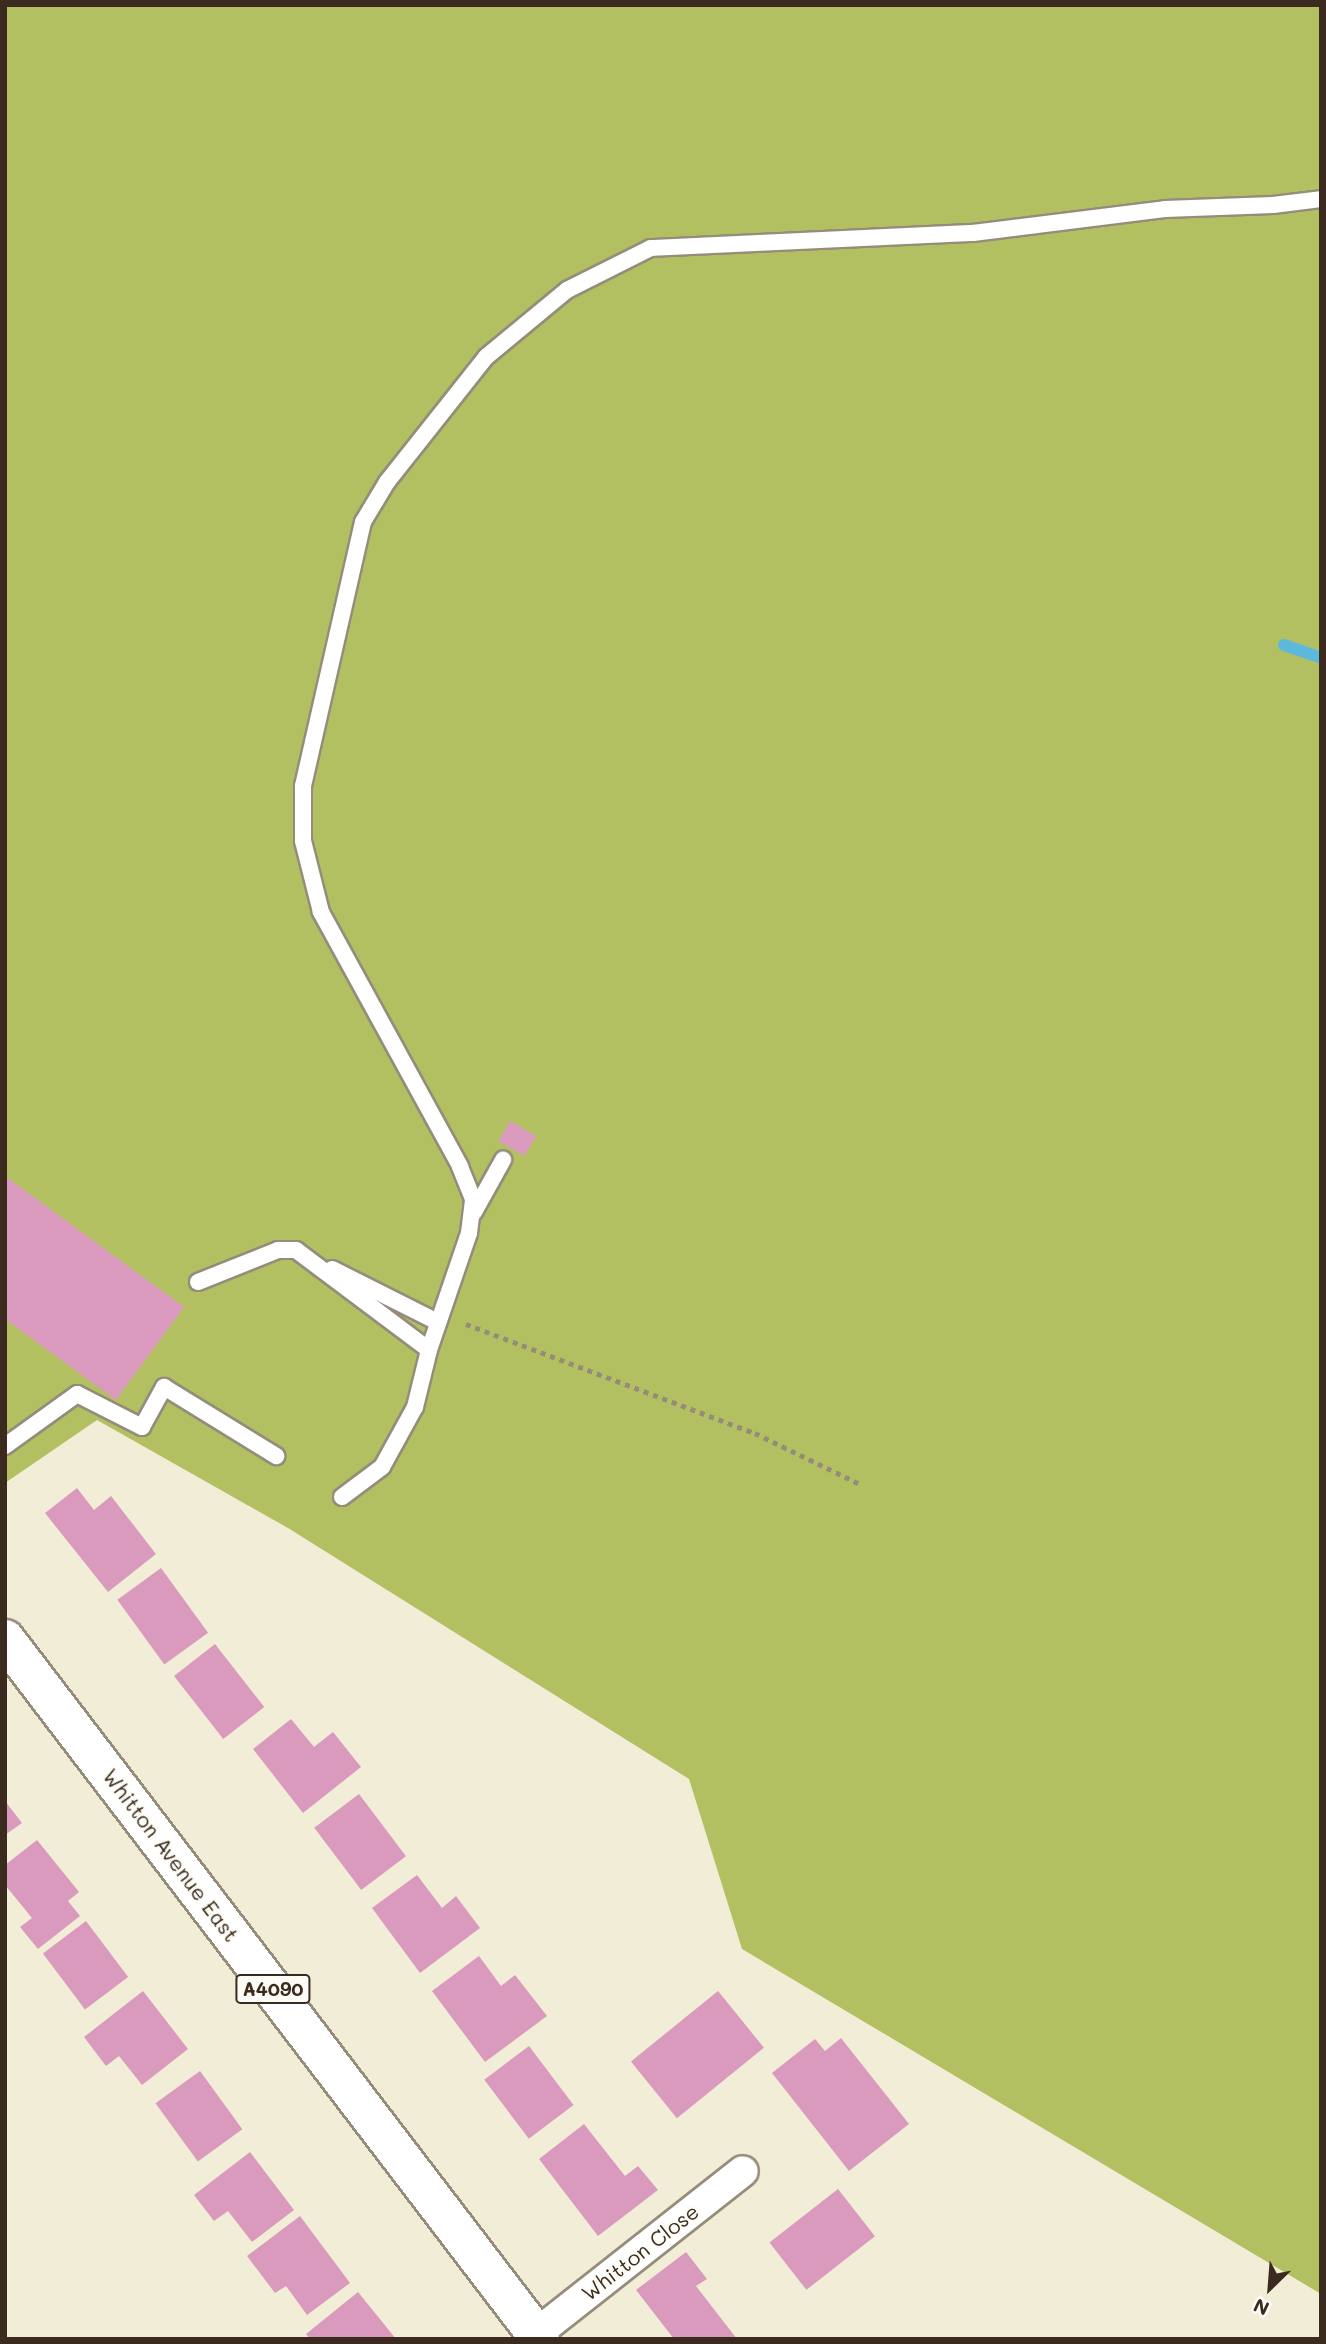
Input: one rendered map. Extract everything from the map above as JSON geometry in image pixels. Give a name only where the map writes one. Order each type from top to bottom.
[{"type":"main road","name":"Whitton Avenue East","points":[[5,1639],[538,2336]]},
{"type":"street","name":"Whitton Close","points":[[538,2336],[743,2171]]},
{"type":"lane","points":[[342,1497],[382,1467],[415,1407],[429,1350],[469,1233],[473,1199],[460,1166],[321,912],[303,841],[303,786],[363,522],[387,482],[486,357],[567,290],[651,248],[973,233],[1165,209],[1273,205],[1321,199]]},
{"type":"lane","points":[[471,1217],[503,1160]]},
{"type":"lane","points":[[198,1282],[278,1250],[296,1250],[438,1322]]},
{"type":"lane","points":[[296,1250],[429,1350]]},
{"type":"lane","points":[[5,1446],[77,1394],[142,1427],[164,1387],[276,1456]]},
{"type":"path","points":[[461,1322],[755,1433],[862,1485]]},
{"type":"green space","points":[[5,5],[1321,5],[1321,2294],[742,1949],[689,1779],[288,1528],[97,1420],[5,1483]]},
{"type":"building","points":[[510,1121],[536,1136],[524,1156],[498,1141]]},
{"type":"building","points":[[5,1176],[184,1307],[116,1400],[5,1319]]},
{"type":"building","points":[[77,1488],[94,1510],[111,1496],[156,1554],[108,1592],[45,1513]]},
{"type":"building","points":[[161,1568],[208,1633],[164,1664],[117,1600]]},
{"type":"building","points":[[215,1644],[264,1707],[223,1739],[174,1676]]},
{"type":"building","points":[[291,1719],[314,1747],[333,1732],[361,1767],[303,1813],[253,1749]]},
{"type":"building","points":[[359,1794],[406,1856],[361,1890],[314,1828]]},
{"type":"building","points":[[5,1801],[22,1823],[5,1835]]},
{"type":"building","points":[[37,1840],[79,1892],[68,1901],[80,1916],[38,1949],[20,1927],[32,1918],[5,1885],[5,1865]]},
{"type":"building","points":[[417,1875],[442,1908],[456,1896],[480,1928],[420,1973],[372,1908]]},
{"type":"building","points":[[86,1921],[128,1977],[85,2009],[43,1953]]},
{"type":"building","points":[[479,1956],[501,1986],[515,1975],[547,2016],[485,2062],[432,1991]]},
{"type":"building","points":[[143,1991],[188,2049],[142,2085],[119,2056],[106,2066],[84,2037]]},
{"type":"building","points":[[718,1991],[764,2048],[677,2118],[631,2061]]},
{"type":"building","points":[[841,2038],[909,2124],[849,2171],[772,2073],[815,2039],[825,2051]]},
{"type":"building","points":[[529,2046],[574,2105],[529,2139],[484,2080]]},
{"type":"building","points":[[200,2071],[242,2129],[198,2162],[156,2103]]},
{"type":"building","points":[[584,2124],[625,2176],[638,2166],[658,2190],[598,2236],[539,2159]]},
{"type":"building","points":[[250,2152],[294,2210],[252,2242],[228,2211],[214,2221],[194,2195]]},
{"type":"building","points":[[838,2189],[875,2236],[806,2290],[769,2243]]},
{"type":"building","points":[[300,2216],[350,2283],[307,2315],[286,2286],[275,2293],[247,2256]]},
{"type":"building","points":[[686,2252],[707,2279],[696,2286],[737,2339],[674,2339],[636,2290]]},
{"type":"building","points":[[358,2292],[396,2339],[310,2339],[306,2334]]},
{"type":"waterway","points":[[1284,645],[1321,658]]}]
